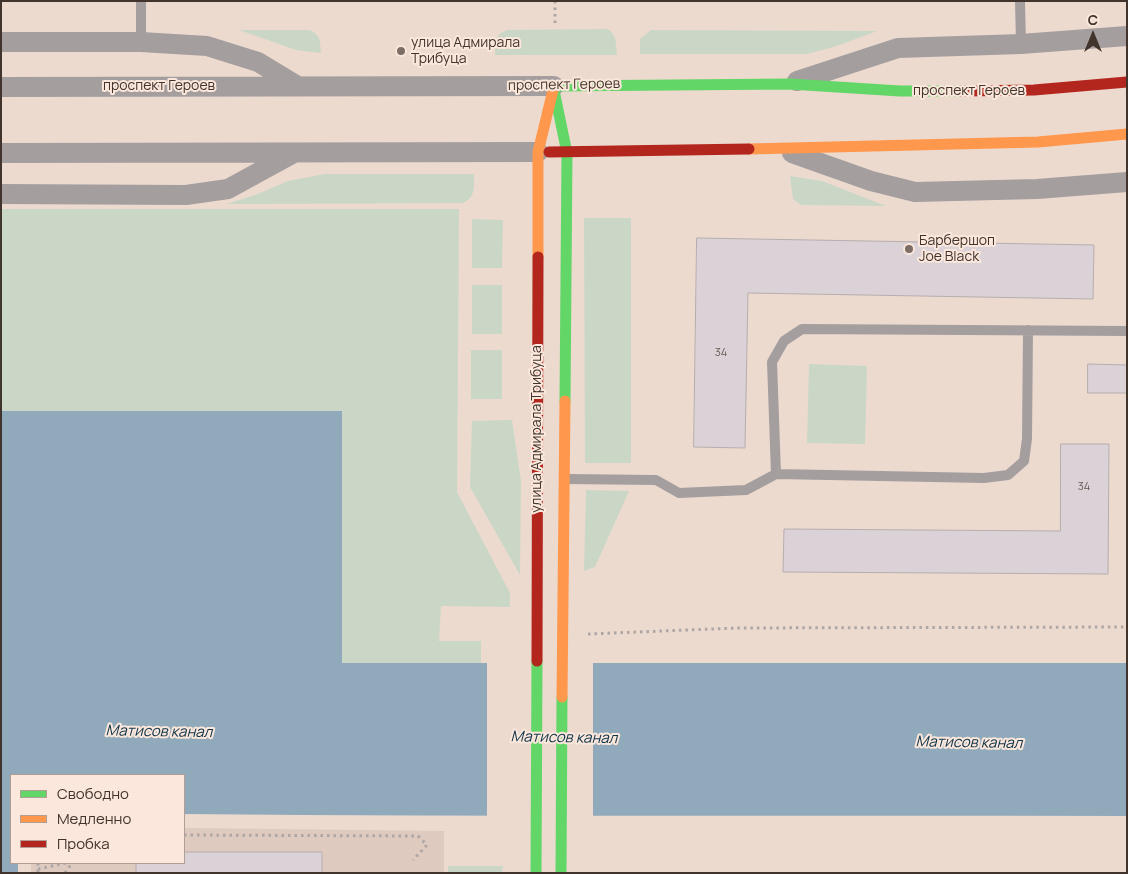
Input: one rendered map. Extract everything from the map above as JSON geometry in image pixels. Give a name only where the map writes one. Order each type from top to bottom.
[{"type":"street","points":[[790,84],[898,48],[1021,44],[1127,36]]},
{"type":"street","points":[[1,42],[141,42],[207,46],[258,62],[298,86]]},
{"type":"street","name":"проспект Героев","points":[[1,87],[790,84],[910,91],[1034,90],[1127,82]]},
{"type":"street","name":"улица Адмирала Трибуца","points":[[536,873],[538,152],[554,86]]},
{"type":"street","name":"улица Адмирала Трибуца","points":[[554,86],[567,153],[561,873]]},
{"type":"street","points":[[1,153],[567,153],[785,150],[1038,142],[1127,134]]},
{"type":"street","points":[[785,150],[871,181],[914,192],[1037,189],[1127,182]]},
{"type":"street","points":[[1,194],[186,195],[228,189],[296,152]]},
{"type":"lane","points":[[141,1],[141,42]]},
{"type":"lane","points":[[1020,1],[1021,44]]},
{"type":"lane","points":[[776,474],[772,362],[784,341],[802,329],[1127,331]]},
{"type":"lane","points":[[564,479],[656,480],[679,493],[746,490],[776,474],[984,478],[1008,475],[1024,461],[1027,439],[1028,330]]},
{"type":"path","points":[[555,1],[555,23]]},
{"type":"path","points":[[582,634],[737,628],[1127,627]]},
{"type":"path","points":[[185,835],[418,836],[427,845],[413,860]]},
{"type":"path","points":[[38,871],[62,864]]},
{"type":"shaded area","points":[[185,828],[444,831],[444,873],[31,873],[31,864],[185,864]]},
{"type":"green space","points":[[608,29],[615,37],[617,55],[495,55],[495,42],[499,34],[507,30]]},
{"type":"green space","points":[[239,30],[309,30],[318,36],[321,53],[296,50]]},
{"type":"green space","points":[[651,30],[877,31],[837,46],[807,54],[640,54],[640,39]]},
{"type":"green space","points":[[325,174],[474,174],[474,187],[470,198],[463,203],[227,204],[258,194],[288,181]]},
{"type":"green space","points":[[790,176],[822,181],[886,206],[801,205],[793,199]]},
{"type":"green space","points":[[1,209],[459,209],[457,492],[510,593],[510,607],[441,606],[439,641],[481,641],[481,663],[342,663],[342,411],[1,411]]},
{"type":"green space","points":[[584,218],[631,218],[631,463],[585,463]]},
{"type":"green space","points":[[472,219],[503,220],[502,268],[472,268]]},
{"type":"green space","points":[[472,285],[502,285],[502,334],[472,334]]},
{"type":"green space","points":[[471,350],[502,350],[502,399],[471,399]]},
{"type":"green space","points":[[809,364],[867,366],[865,444],[807,443]]},
{"type":"green space","points":[[512,420],[521,481],[520,575],[470,487],[472,421]]},
{"type":"green space","points":[[586,490],[629,491],[595,567],[584,571]]},
{"type":"green space","points":[[448,866],[503,866],[502,873],[448,873]]},
{"type":"water","name":"Матисов канал","points":[[1,411],[342,411],[342,663],[1127,663],[1127,816],[185,814],[185,774],[10,774],[10,864],[18,864],[18,873],[1,873]]},
{"type":"pier","points":[[487,660],[593,660],[593,817],[487,819]]},
{"type":"building","points":[[697,238],[1094,245],[1093,299],[748,293],[745,448],[694,447]]},
{"type":"building","points":[[1088,364],[1127,365],[1127,393],[1088,393]]},
{"type":"building","points":[[1061,444],[1109,444],[1108,574],[783,572],[784,529],[1060,531]]},
{"type":"building","points":[[185,852],[322,852],[322,873],[136,873],[136,864],[185,864]]},
{"type":"traffic: fast","points":[[554,86],[790,84],[900,91],[962,91]]},
{"type":"traffic: fast","points":[[555,95],[567,153],[565,401]]},
{"type":"traffic: fast","points":[[536,873],[537,661]]},
{"type":"traffic: fast","points":[[561,873],[562,697]]},
{"type":"traffic: slow","points":[[538,257],[538,152],[554,86]]},
{"type":"traffic: slow","points":[[749,149],[1038,142],[1127,134]]},
{"type":"traffic: slow","points":[[562,697],[565,401]]},
{"type":"traffic: jam","points":[[962,91],[1034,90],[1127,82]]},
{"type":"traffic: jam","points":[[549,152],[749,149]]},
{"type":"traffic: jam","points":[[537,661],[538,257]]},
{"type":"place","name":"улица Адмирала Трибуца","points":[[401,51]]},
{"type":"place","name":"Барбершоп Joe Black","points":[[909,249]]}]
